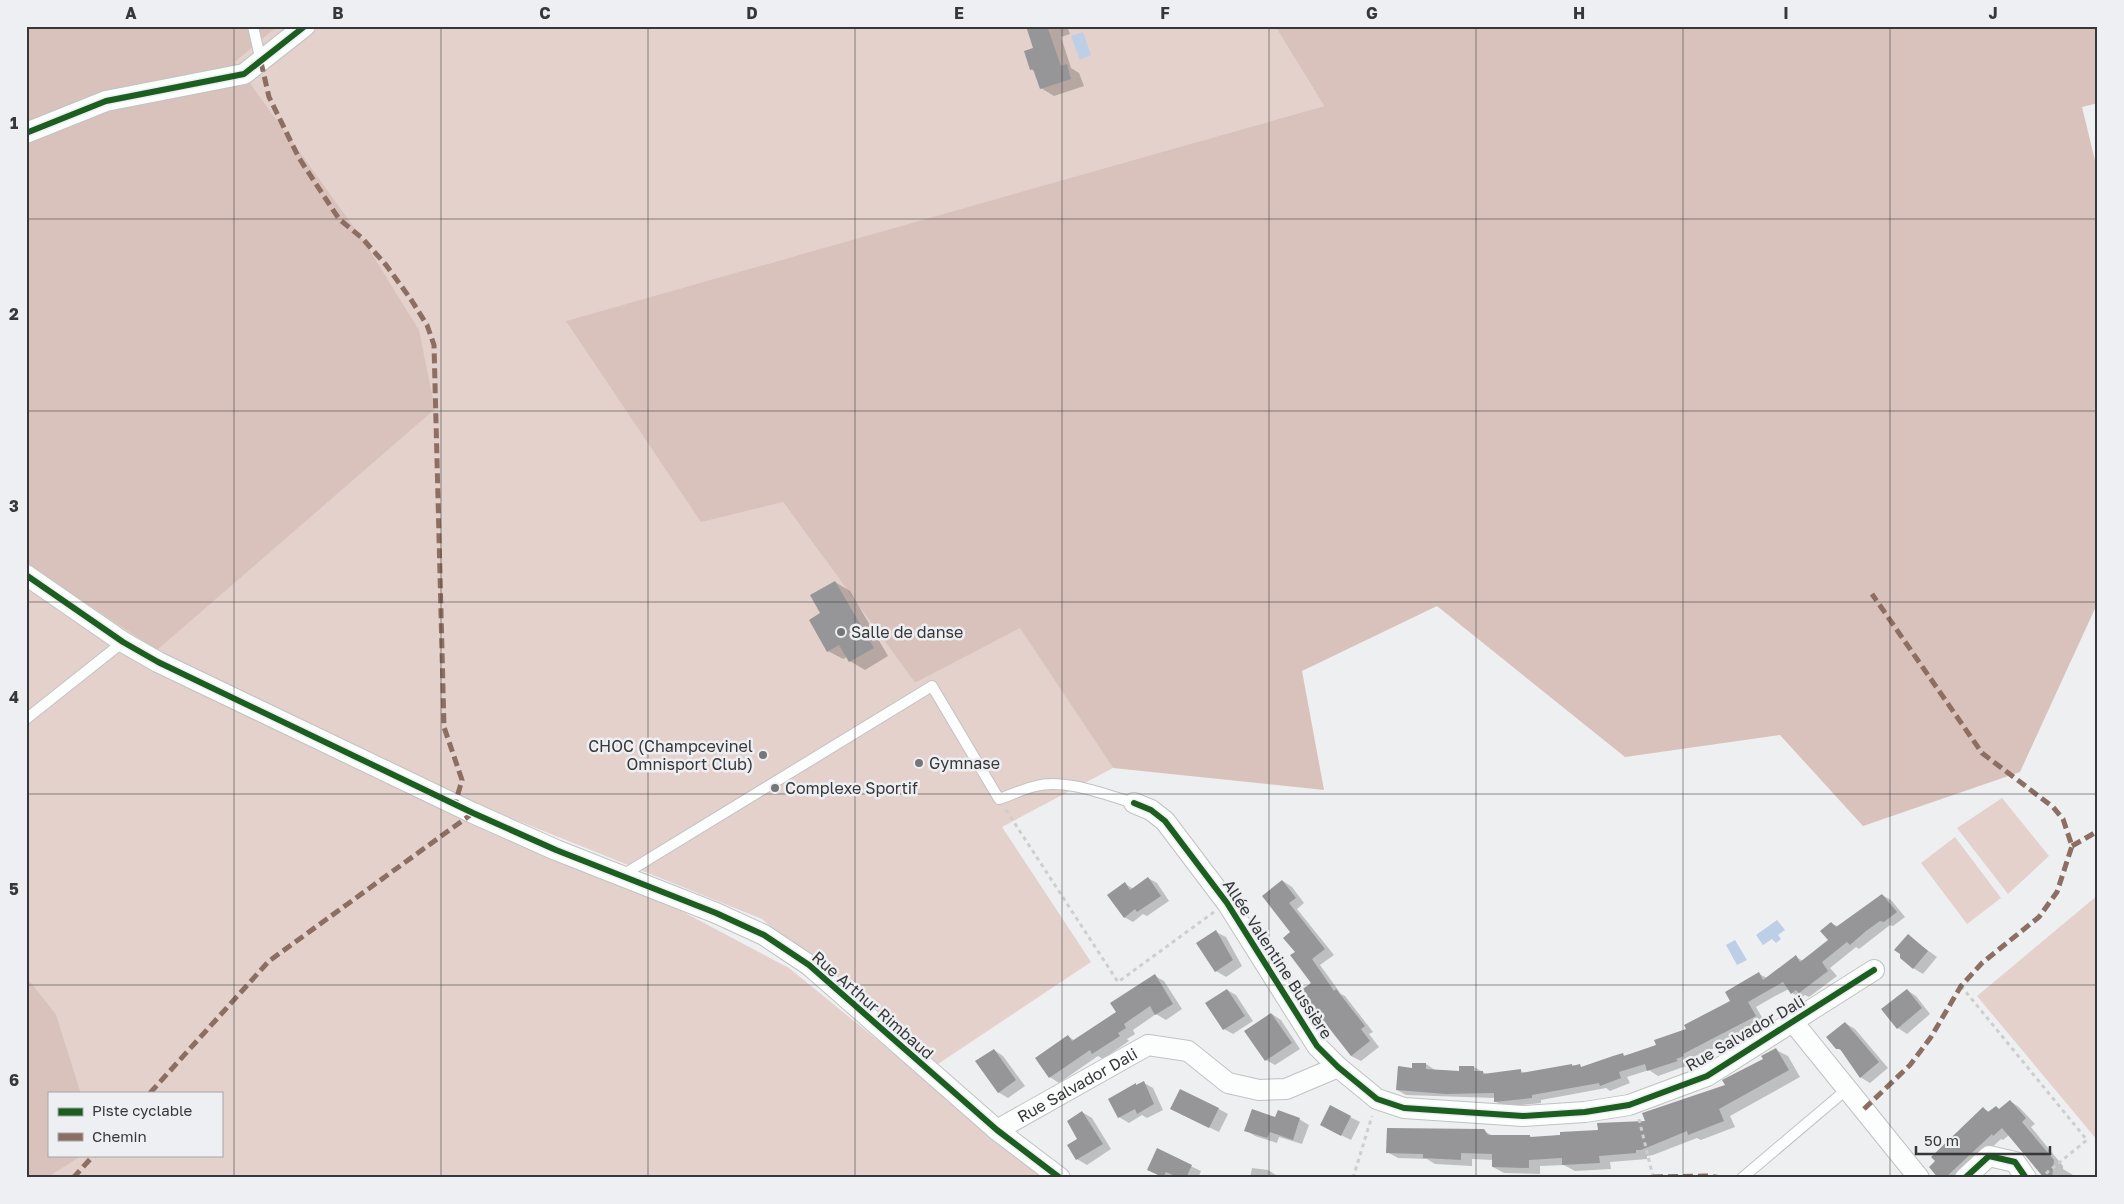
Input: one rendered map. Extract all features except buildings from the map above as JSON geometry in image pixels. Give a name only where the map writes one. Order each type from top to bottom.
[{"type":"street","points":[[26,133],[106,101],[244,74],[304,26]]},
{"type":"street","name":"Rue Arthur Rimbaud","points":[[26,575],[123,642],[158,662],[473,813],[556,850],[716,913],[756,931],[802,960],[997,1130],[1060,1178]]},
{"type":"street","name":"Allée Valentine Bussière","points":[[1134,804],[1151,810],[1165,821],[1227,903],[1317,1046],[1338,1067]]},
{"type":"street","name":"Rue Salvador Dali","points":[[997,1130],[1148,1045],[1188,1052],[1228,1083],[1259,1090],[1286,1089],[1338,1067],[1377,1099],[1404,1108],[1523,1116],[1585,1112],[1629,1106],[1707,1076],[1874,970]]},
{"type":"street","points":[[1793,1022],[1919,1178]]},
{"type":"street","points":[[1965,1178],[1989,1156],[2015,1162],[2026,1178]]},
{"type":"lane","points":[[253,26],[261,62]]},
{"type":"lane","points":[[26,719],[123,642]]},
{"type":"lane","points":[[620,876],[932,686],[999,799],[1036,785],[1058,783],[1099,792],[1134,804]]},
{"type":"lane","points":[[1742,1178],[1846,1090]]},
{"type":"path","points":[[999,799],[1118,982],[1227,903]]},
{"type":"path","points":[[1961,986],[2087,1140],[2040,1178]]},
{"type":"path","points":[[1353,1178],[1377,1099]]},
{"type":"path","points":[[1640,1123],[1653,1177]]},
{"type":"shaded area","points":[[26,26],[278,26],[235,62],[362,238],[419,330],[435,409],[157,650],[26,564]]},
{"type":"shaded area","points":[[278,26],[1275,26],[1324,106],[567,321],[783,502],[915,683],[1020,627],[1113,768],[1002,827],[1091,962],[932,1068],[762,919],[491,810],[789,968],[1047,1178],[47,1178],[81,1156],[222,1156],[222,1092],[81,1092],[56,1014],[26,976],[26,564],[157,649],[362,238],[235,62]]},
{"type":"shaded area","points":[[1275,26],[2098,26],[2098,103],[2082,107],[2098,173],[2098,602],[2020,772],[1863,826],[1780,735],[1625,757],[1437,606],[1302,671],[1324,790],[1113,768],[1020,628],[915,683],[783,502],[701,522],[566,321],[1324,106]]},
{"type":"shaded area","points":[[2002,798],[2049,856],[2008,894],[1957,828]]},
{"type":"shaded area","points":[[1955,837],[2001,898],[1967,924],[1921,863]]},
{"type":"shaded area","points":[[2098,895],[2098,1141],[1977,996]]},
{"type":"shaded area","points":[[26,976],[56,1014],[81,1092],[48,1092],[48,1156],[81,1156],[47,1178],[26,1178]]},
{"type":"water","points":[[1083,32],[1091,55],[1080,60],[1071,36]]},
{"type":"water","points":[[1777,920],[1785,930],[1778,935],[1781,939],[1776,943],[1772,939],[1763,945],[1756,935]]},
{"type":"water","points":[[1735,940],[1747,960],[1737,965],[1726,945]]},
{"type":"marked path","points":[[261,62],[269,97],[299,158],[339,219],[362,238],[386,265],[410,298],[427,325],[434,345],[444,727],[462,780],[455,804]]},
{"type":"marked path","points":[[1864,1109],[1910,1065],[1931,1037],[1961,986],[1982,963],[2039,917],[2057,892],[2072,846],[2063,819],[2053,807],[1982,753],[1872,594]]},
{"type":"marked path","points":[[151,1092],[269,961],[473,813]]},
{"type":"marked path","points":[[2072,846],[2098,831]]},
{"type":"marked path","points":[[73,1178],[93,1156]]},
{"type":"marked path","points":[[1653,1177],[1709,1176],[1722,1178]]},
{"type":"cycle path","points":[[26,133],[106,101],[244,74],[305,26]]},
{"type":"cycle path","points":[[26,575],[123,642],[158,662],[473,813],[556,850],[716,913],[764,935],[809,965],[997,1130],[1060,1178]]},
{"type":"cycle path","points":[[1134,803],[1151,810],[1165,821],[1227,903],[1317,1046],[1338,1067],[1377,1099],[1404,1108],[1523,1116],[1585,1112],[1629,1105],[1707,1076],[1874,970]]},
{"type":"cycle path","points":[[1965,1178],[1989,1156],[2015,1162],[2026,1178]]},
{"type":"place","name":"Salle de danse","points":[[841,632]]},
{"type":"place","name":"CHOC (Champcevinel Omnisport Club)","points":[[763,755]]},
{"type":"place","name":"Gymnase","points":[[919,763]]},
{"type":"place","name":"Complexe Sportif","points":[[775,788]]}]
